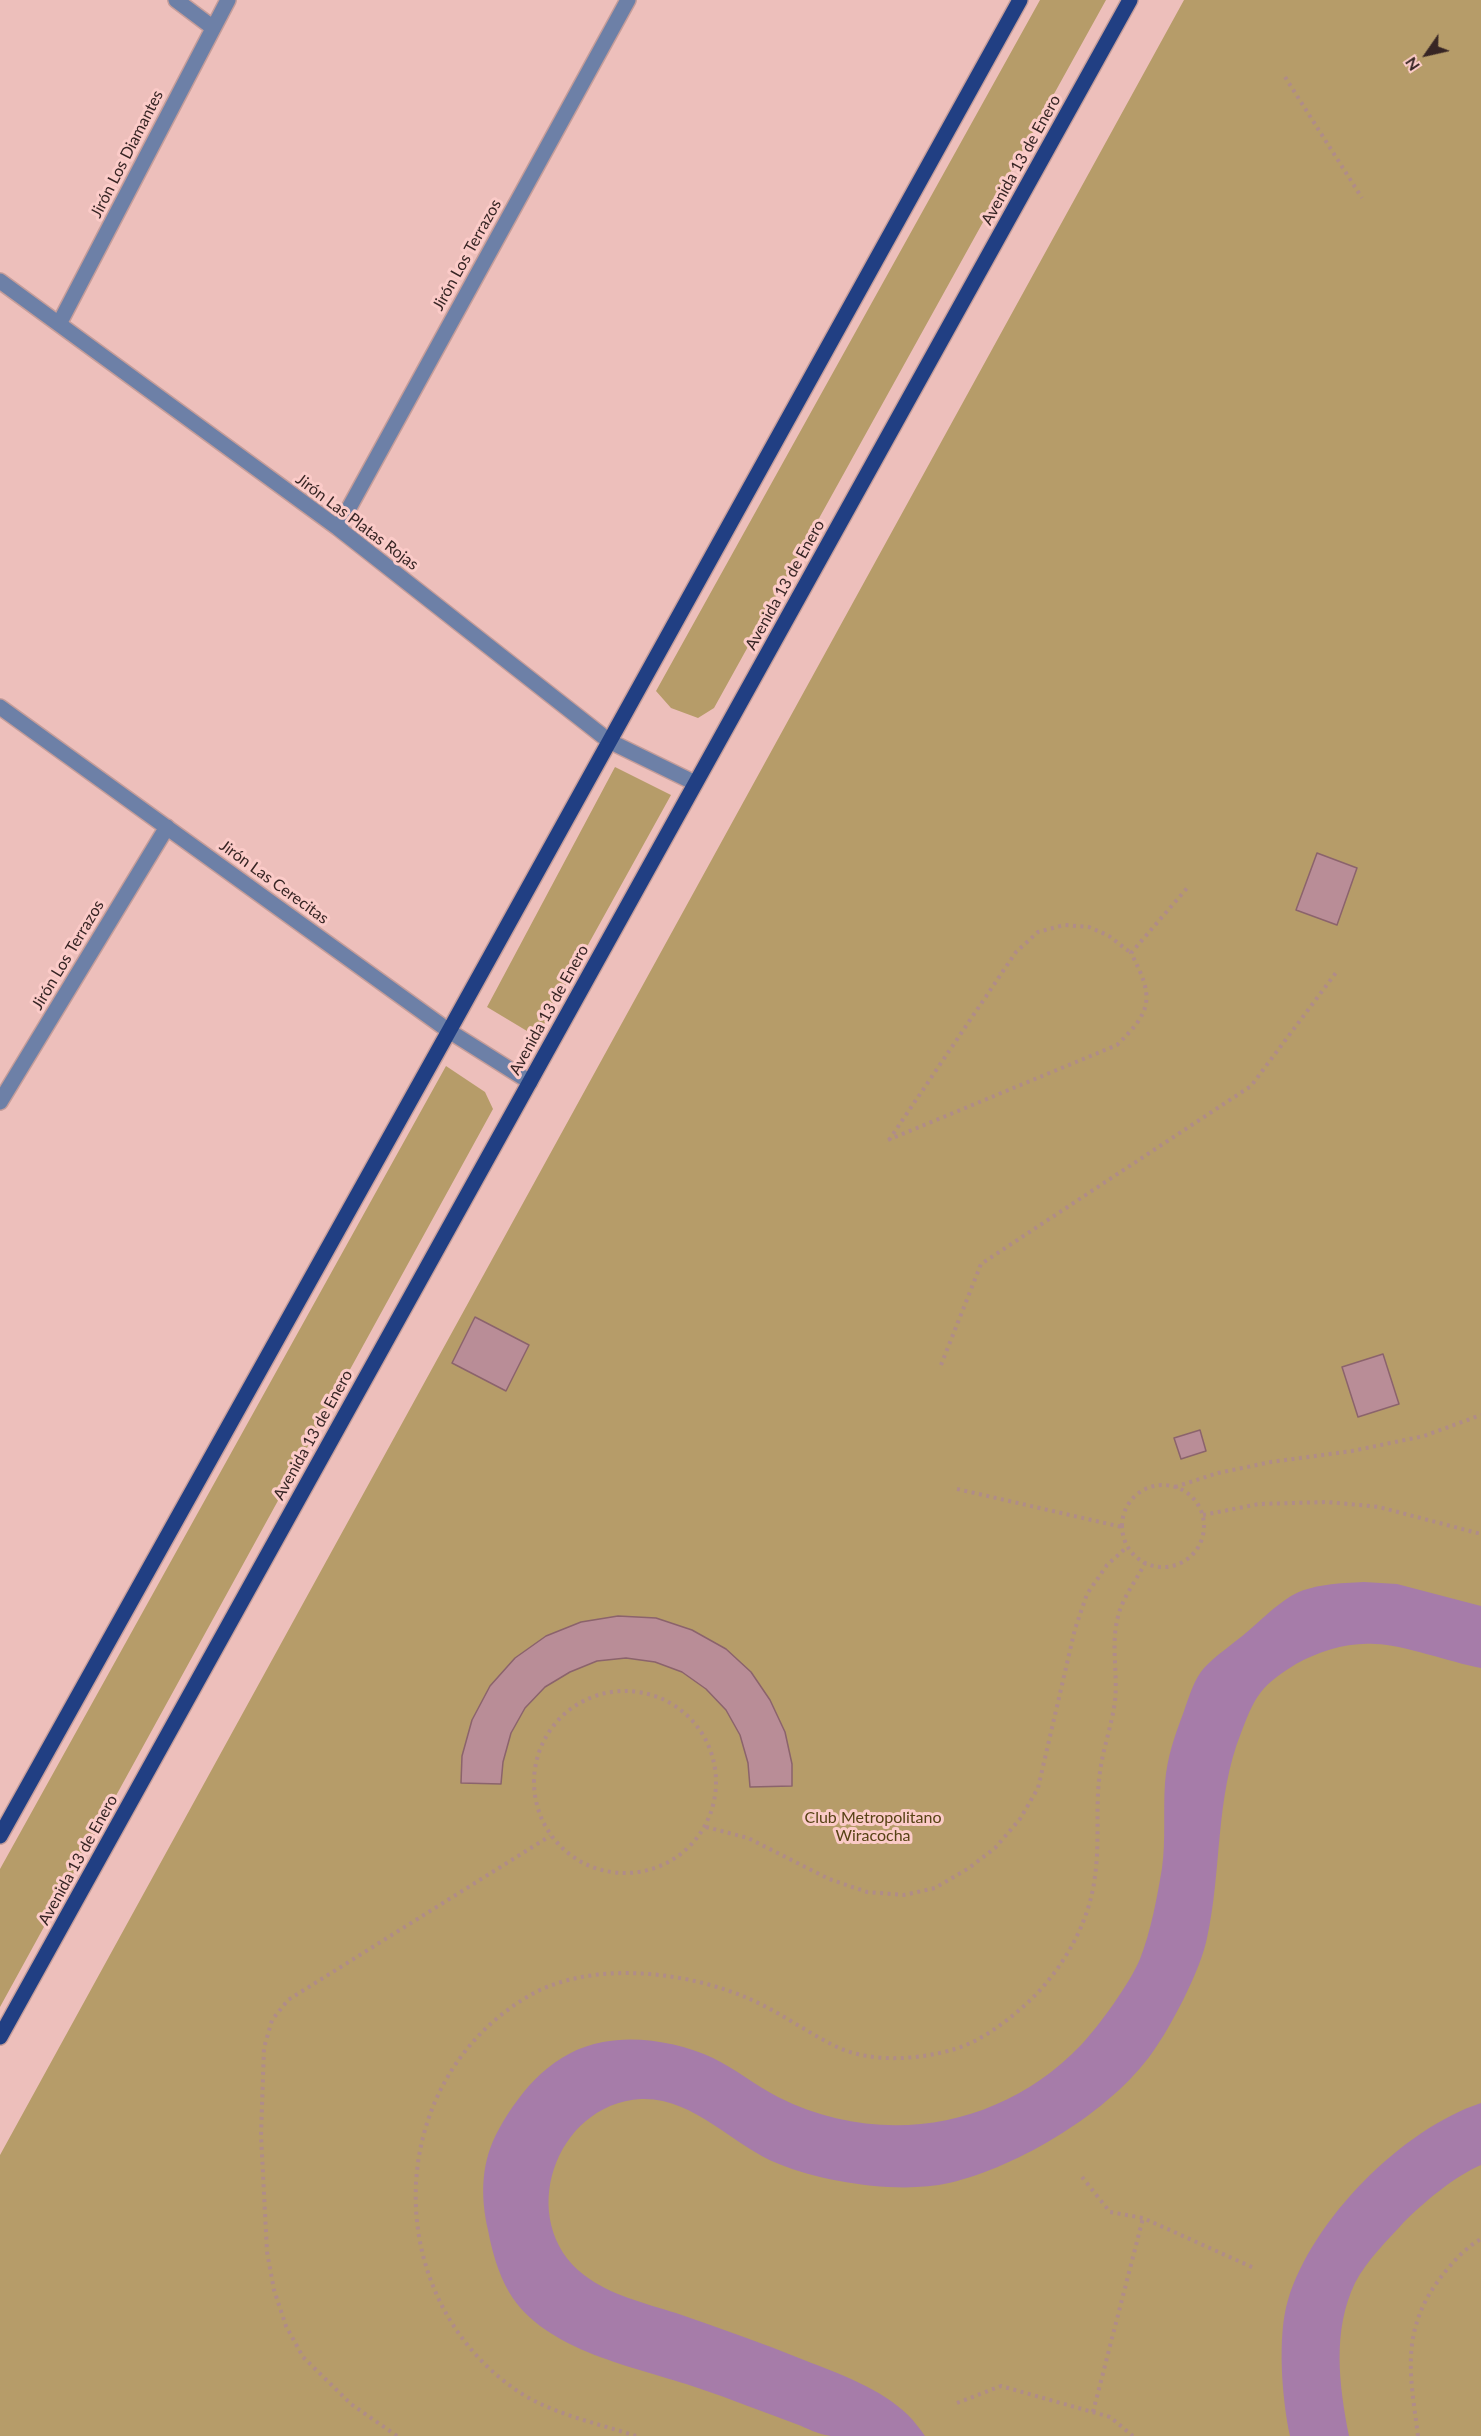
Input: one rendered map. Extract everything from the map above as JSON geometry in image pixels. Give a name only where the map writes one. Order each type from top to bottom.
[{"type":"main road","points":[[0,1836],[1020,0]]},
{"type":"main road","name":"Avenida 13 de Enero","points":[[0,2037],[1130,0]]},
{"type":"street","points":[[176,0],[212,27]]},
{"type":"street","name":"Jirón Los Diamantes","points":[[59,324],[228,0]]},
{"type":"street","name":"Jirón Los Terrazos","points":[[338,528],[628,0]]},
{"type":"street","name":"Jirón Las Platas Rojas","points":[[0,281],[338,528],[609,741],[695,783]]},
{"type":"street","name":"Jirón Las Cerecitas","points":[[0,707],[449,1031],[530,1082]]},
{"type":"street","name":"Jirón Los Terrazos","points":[[0,1102],[167,827]]},
{"type":"path","points":[[1285,77],[1362,198]]},
{"type":"path","points":[[1131,953],[1188,887]]},
{"type":"path","points":[[1064,925],[1089,927],[1109,936],[1131,953],[1144,978],[1147,1005],[1136,1027],[1117,1045],[888,1140],[1016,952],[1038,932],[1064,925]]},
{"type":"path","points":[[940,1365],[981,1264],[1251,1086],[1338,970]]},
{"type":"path","points":[[1175,1487],[1218,1473],[1271,1462],[1352,1451],[1424,1436],[1481,1415]]},
{"type":"path","points":[[1162,1485],[1175,1487],[1187,1493],[1197,1503],[1203,1515],[1202,1542],[1195,1554],[1184,1562],[1172,1567],[1158,1567],[1135,1557],[1127,1546],[1122,1527],[1127,1506],[1136,1495],[1148,1487],[1162,1485]]},
{"type":"path","points":[[957,1489],[1122,1527]]},
{"type":"path","points":[[1203,1515],[1259,1504],[1328,1503],[1379,1507],[1481,1534]]},
{"type":"path","points":[[706,1827],[748,1838],[829,1879],[867,1893],[904,1895],[935,1888],[969,1868],[995,1848],[1014,1826],[1038,1788],[1075,1629],[1087,1594],[1107,1565],[1127,1546]]},
{"type":"path","points":[[636,2436],[542,2405],[516,2390],[476,2353],[449,2317],[430,2280],[419,2245],[415,2210],[416,2171],[423,2133],[436,2098],[453,2067],[477,2038],[530,1995],[563,1983],[602,1975],[637,1973],[670,1976],[716,1985],[756,2002],[842,2049],[876,2057],[913,2057],[957,2049],[993,2031],[1022,2008],[1050,1978],[1082,1929],[1095,1878],[1100,1773],[1116,1697],[1113,1653],[1119,1611],[1145,1563]]},
{"type":"path","points":[[634,1691],[664,1699],[688,1716],[706,1740],[716,1769],[716,1799],[706,1827],[687,1851],[661,1868],[630,1875],[600,1871],[572,1857],[550,1836],[537,1808],[533,1778],[539,1749],[554,1723],[576,1703],[604,1692],[634,1691]]},
{"type":"path","points":[[397,2436],[351,2404],[303,2357],[286,2326],[274,2290],[267,2252],[261,2135],[264,2048],[272,2020],[288,2000],[550,1836]]},
{"type":"path","points":[[1082,2177],[1110,2212],[1143,2218],[1254,2268]]},
{"type":"path","points":[[1093,2412],[1143,2218]]},
{"type":"path","points":[[1418,2436],[1411,2383],[1410,2348],[1417,2317],[1431,2290],[1450,2265],[1481,2239]]},
{"type":"path","points":[[957,2403],[1001,2386],[1110,2417],[1132,2436]]},
{"type":"green space","points":[[1040,0],[1106,0],[714,708],[698,718],[671,708],[656,691]]},
{"type":"green space","name":"Club Metropolitano Wiracocha","points":[[1184,0],[1481,0],[1481,2436],[0,2436],[0,2155]]},
{"type":"green space","points":[[615,767],[671,795],[537,1037],[487,1007]]},
{"type":"green space","points":[[446,1066],[485,1092],[493,1109],[0,2007],[0,1869]]},
{"type":"shaded area","points":[[1364,1582],[1397,1584],[1481,1606],[1481,1668],[1400,1647],[1354,1644],[1324,1651],[1305,1659],[1282,1673],[1264,1688],[1249,1712],[1227,1783],[1212,1912],[1199,1965],[1176,2013],[1152,2053],[1113,2096],[1088,2115],[1061,2134],[1004,2164],[976,2175],[930,2186],[863,2185],[798,2171],[762,2156],[696,2114],[660,2100],[641,2099],[611,2106],[586,2121],[567,2143],[554,2169],[549,2197],[552,2226],[563,2252],[584,2275],[628,2298],[756,2342],[872,2389],[897,2405],[925,2436],[831,2436],[822,2434],[710,2392],[594,2355],[545,2329],[525,2312],[509,2292],[496,2262],[485,2217],[483,2191],[486,2166],[493,2141],[518,2099],[541,2074],[569,2054],[585,2047],[630,2039],[674,2044],[688,2048],[721,2062],[778,2097],[817,2113],[858,2122],[898,2125],[938,2122],[978,2112],[1015,2095],[1050,2073],[1081,2045],[1114,2004],[1140,1959],[1156,1903],[1162,1868],[1165,1783],[1168,1764],[1175,1737],[1200,1672],[1291,1596],[1317,1587]]},
{"type":"shaded area","points":[[1481,2103],[1481,2165],[1440,2190],[1421,2206],[1365,2266],[1355,2283],[1348,2301],[1340,2339],[1340,2378],[1349,2436],[1290,2436],[1282,2368],[1285,2315],[1288,2300],[1300,2270],[1317,2239],[1364,2181],[1392,2156],[1421,2134],[1451,2116]]},
{"type":"building","points":[[1317,853],[1357,868],[1337,925],[1296,910]]},
{"type":"building","points":[[475,1317],[529,1345],[506,1391],[452,1363]]},
{"type":"building","points":[[1383,1354],[1399,1404],[1358,1417],[1342,1367]]},
{"type":"building","points":[[1200,1430],[1206,1451],[1181,1459],[1174,1438]]},
{"type":"building","points":[[618,1616],[656,1618],[692,1630],[726,1649],[751,1672],[770,1700],[785,1732],[792,1764],[792,1786],[750,1787],[748,1763],[740,1735],[726,1710],[706,1689],[682,1672],[655,1662],[626,1658],[597,1661],[570,1672],[545,1687],[525,1708],[511,1733],[503,1762],[501,1784],[461,1783],[462,1756],[472,1720],[490,1686],[515,1658],[546,1636],[581,1622]]}]
